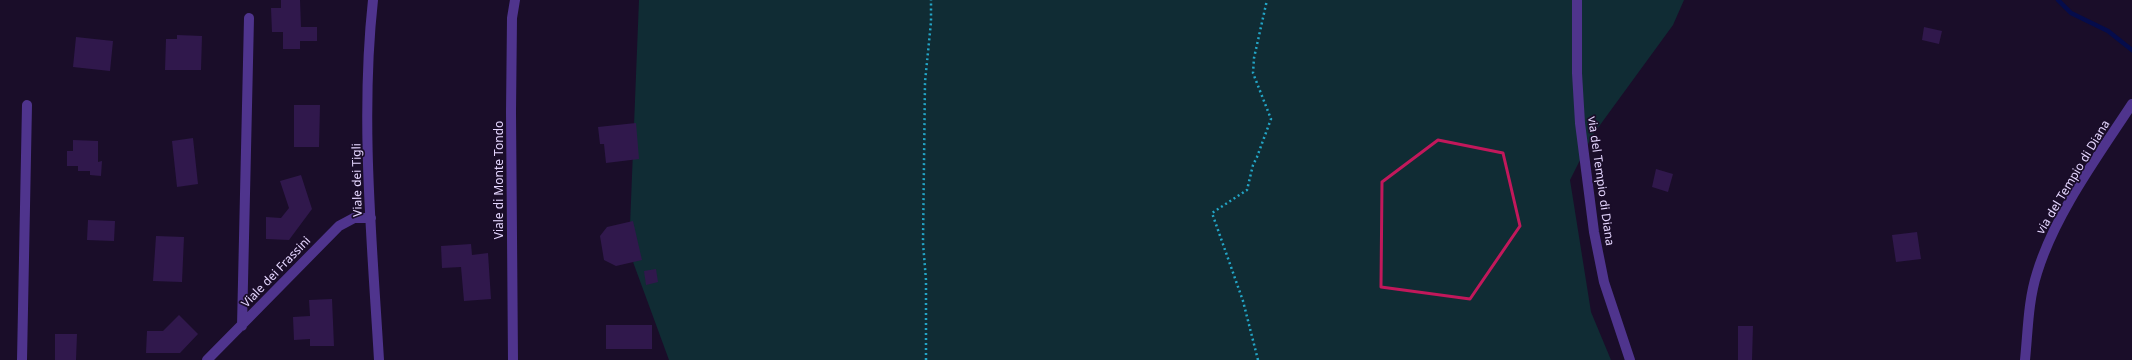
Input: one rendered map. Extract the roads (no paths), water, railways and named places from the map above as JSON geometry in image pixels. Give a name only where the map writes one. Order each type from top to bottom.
[{"type":"street","name":"Viale dei Tigli","points":[[373,0],[368,97],[371,218],[378,360]]},
{"type":"street","name":"Viale di Monte Tondo","points":[[513,360],[511,112],[512,18],[514,0]]},
{"type":"street","name":"via del Tempio di Diana","points":[[1578,0],[1576,47],[1580,123],[1595,239],[1606,287],[1630,360]]},
{"type":"street","points":[[242,326],[249,18]]},
{"type":"street","name":"via del Tempio di Diana","points":[[2025,360],[2034,287],[2046,248],[2076,193],[2132,104]]},
{"type":"street","points":[[22,360],[27,105]]},
{"type":"street","name":"Viale dei Frassini","points":[[208,360],[339,226],[354,218],[371,218]]},
{"type":"waterway","points":[[2058,0],[2071,13],[2108,31],[2132,50]]}]
